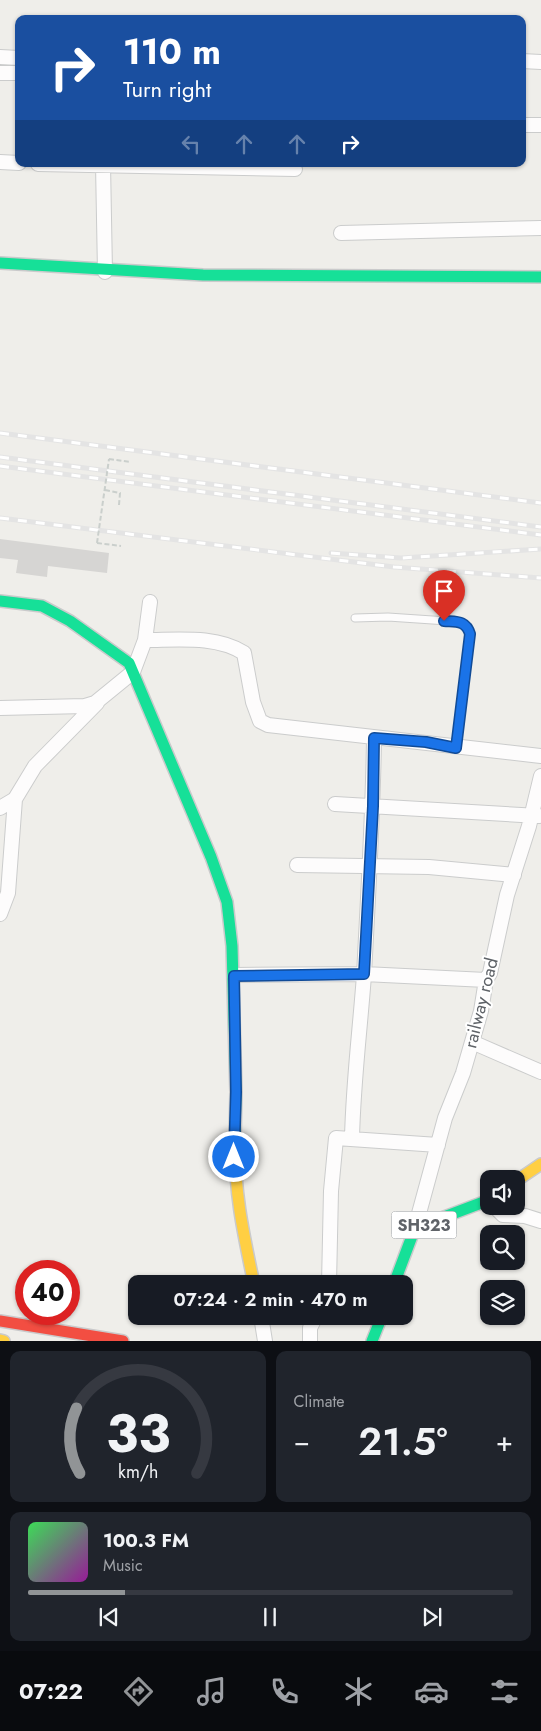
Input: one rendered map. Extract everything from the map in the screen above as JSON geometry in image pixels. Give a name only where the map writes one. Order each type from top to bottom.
[{"type":"street","points":[[0,57],[15,58]]},
{"type":"street","points":[[526,61],[541,62]]},
{"type":"street","points":[[0,73],[15,73]]},
{"type":"street","points":[[526,125],[541,126]]},
{"type":"street","points":[[0,162],[15,163]]},
{"type":"street","points":[[103,167],[105,272]]},
{"type":"street","points":[[200,167],[296,169]]},
{"type":"street","points":[[341,233],[541,228]]},
{"type":"street","points":[[0,263],[105,272],[362,278],[541,277]]},
{"type":"street","points":[[0,601],[42,606],[70,621],[129,663],[192,809],[228,902],[234,976],[236,1092],[234,1175],[238,1210],[252,1275]]},
{"type":"street","points":[[0,708],[85,706],[95,703],[134,672],[145,640],[150,602]]},
{"type":"street","points":[[145,640],[207,641],[235,647],[244,653],[253,702],[260,721],[268,725],[374,738],[426,742],[456,748],[541,756]]},
{"type":"street","points":[[0,914],[8,893],[15,799],[35,766],[106,694]]},
{"type":"street","points":[[352,1139],[353,1086],[364,974],[373,806],[374,738]]},
{"type":"street","name":"railway road","points":[[416,1228],[438,1145],[481,1011],[486,980],[490,973],[514,875],[536,815],[541,776]]},
{"type":"street","points":[[0,808],[15,799]]},
{"type":"street","points":[[335,804],[536,815]]},
{"type":"street","points":[[297,865],[429,867],[514,875]]},
{"type":"street","points":[[234,976],[364,974],[486,980]]},
{"type":"street","points":[[472,1042],[541,1072]]},
{"type":"street","points":[[329,1275],[331,1191],[336,1138],[438,1145]]},
{"type":"street","points":[[525,1175],[541,1164]]},
{"type":"street","name":"SH323","points":[[398,1275],[416,1228],[480,1206]]},
{"type":"street","points":[[503,1215],[525,1216],[541,1221]]},
{"type":"street","points":[[0,1321],[123,1341]]},
{"type":"street","points":[[262,1325],[265,1341]]},
{"type":"street","points":[[310,1341],[312,1325]]},
{"type":"street","points":[[372,1341],[378,1325]]},
{"type":"street","points":[[0,1340],[4,1341]]},
{"type":"lane","points":[[355,618],[388,617],[462,622],[468,626],[470,634],[456,748]]},
{"type":"path","points":[[121,546],[97,543],[109,459],[131,462]]},
{"type":"path","points":[[104,490],[120,493],[118,505]]},
{"type":"building","points":[[0,539],[109,553],[107,573],[48,566],[47,577],[16,573],[18,560],[0,558]]},
{"type":"railway","points":[[0,433],[541,503]]},
{"type":"railway","points":[[0,457],[541,527]]},
{"type":"railway","points":[[0,466],[541,535]]},
{"type":"railway","points":[[0,518],[394,567],[541,578]]},
{"type":"railway","points":[[331,553],[401,558],[541,549]]},
{"type":"traffic: fast","points":[[0,263],[203,275],[541,277]]},
{"type":"traffic: fast","points":[[0,601],[42,606],[70,621],[129,663],[211,857],[227,902],[232,946],[236,1092],[235,1137]]},
{"type":"traffic: fast","points":[[397,1275],[415,1228],[480,1203]]},
{"type":"traffic: fast","points":[[372,1341],[378,1325]]},
{"type":"traffic: slow","points":[[235,1137],[238,1194],[252,1275]]},
{"type":"traffic: slow","points":[[525,1175],[541,1164]]},
{"type":"traffic: slow","points":[[0,1340],[4,1341]]},
{"type":"traffic: jam","points":[[0,1321],[123,1341]]},
{"type":"route","points":[[234,1157],[236,1092],[234,976],[364,974],[373,806],[374,738],[426,742],[456,748],[470,634],[468,626],[462,622],[444,621]]}]
